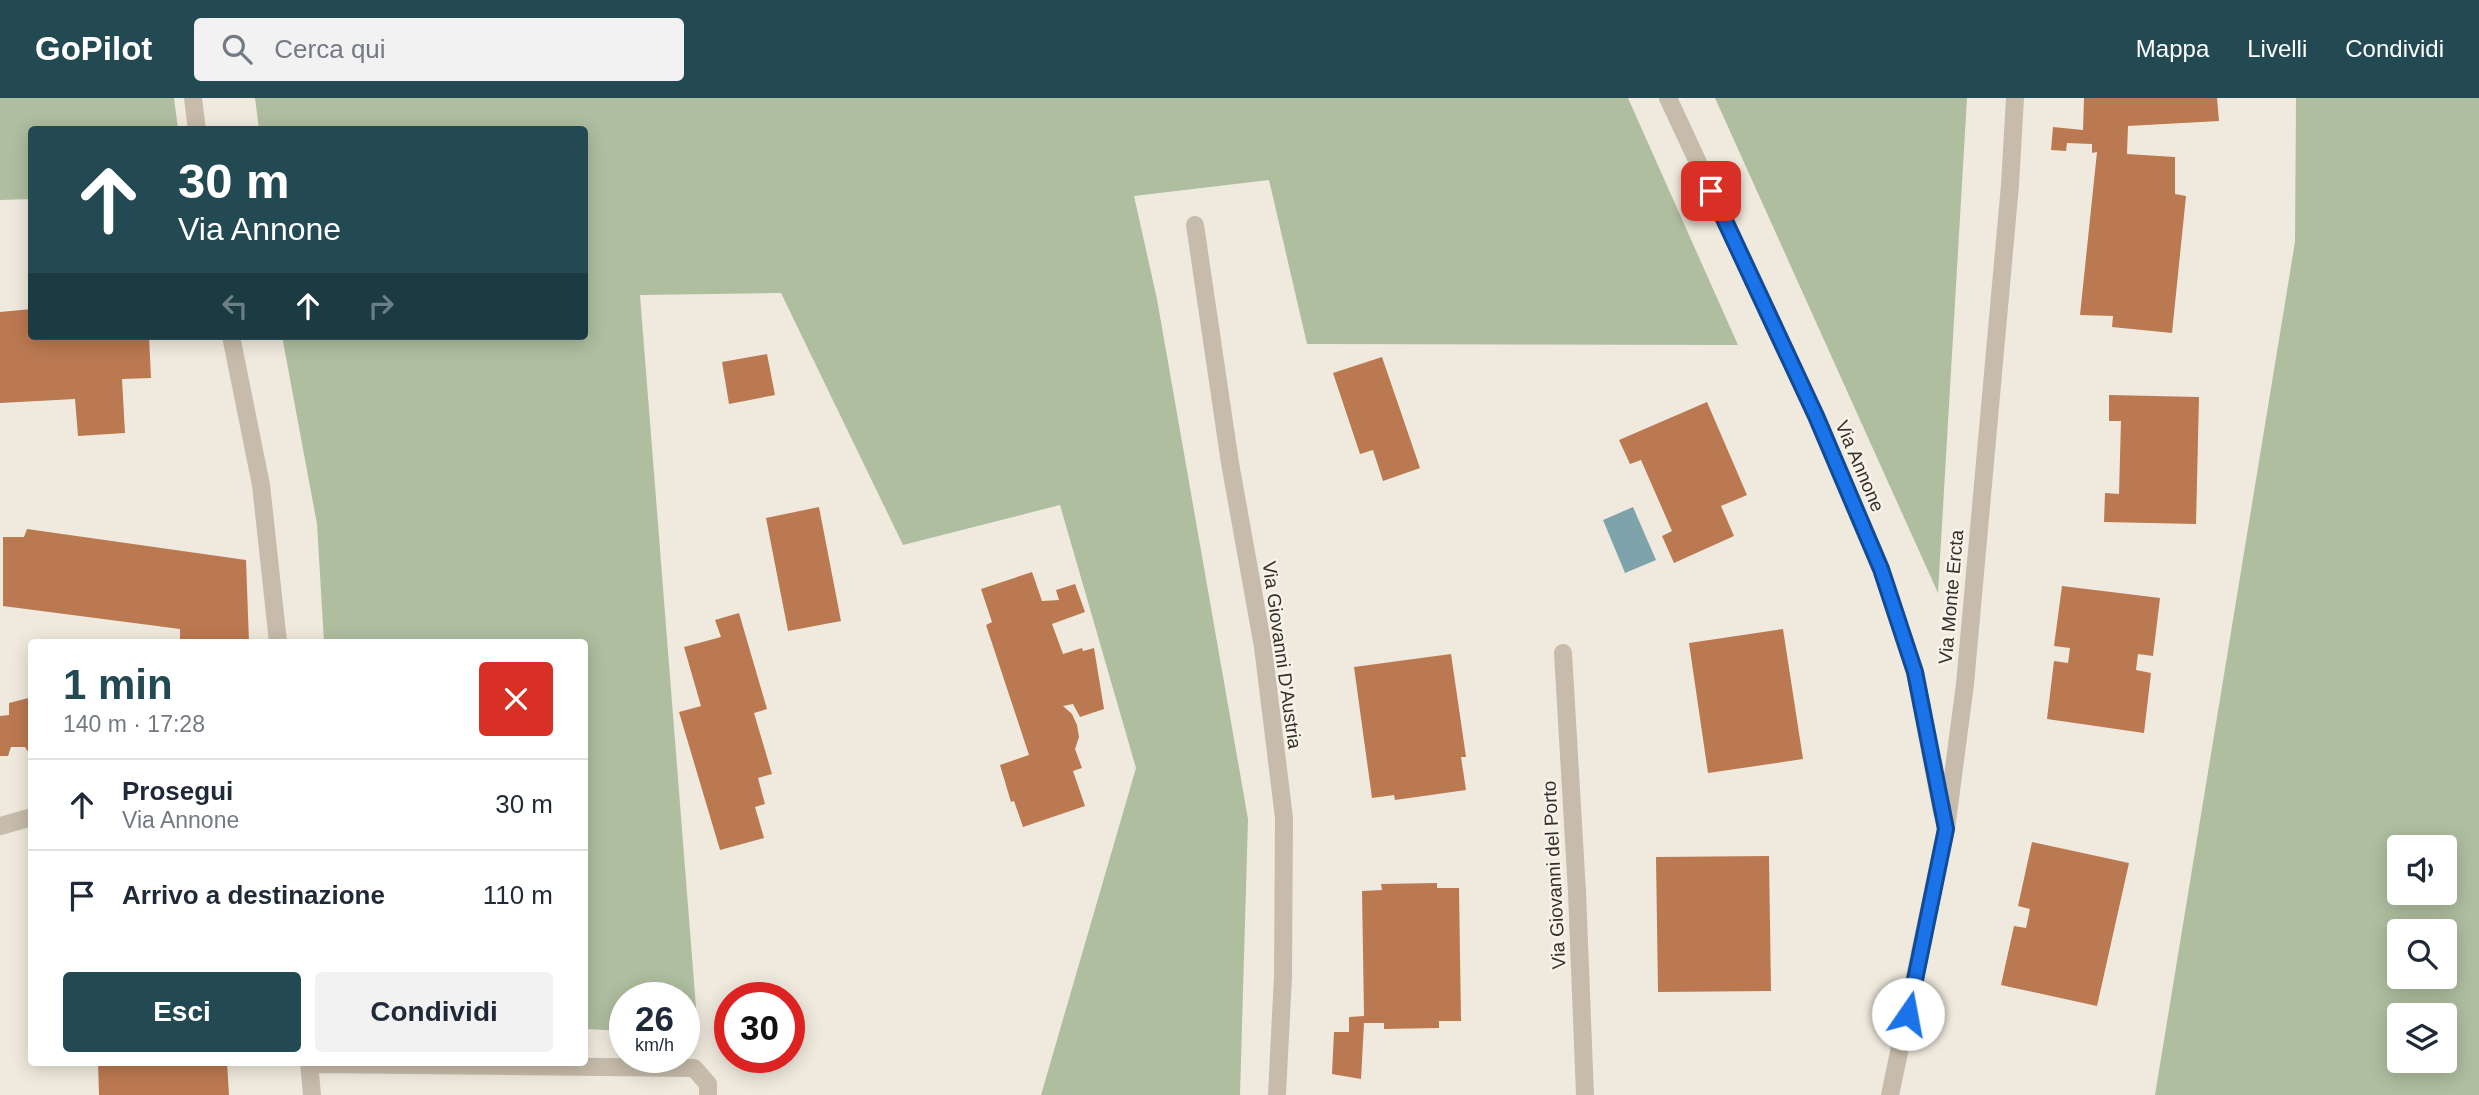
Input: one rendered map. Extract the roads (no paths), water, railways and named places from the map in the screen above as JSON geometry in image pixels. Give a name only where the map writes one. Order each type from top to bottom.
[{"type":"street","points":[[193,98],[196,126]]},
{"type":"street","name":"Via Annone","points":[[1668,98],[1816,416],[1881,569],[1915,672],[1946,829]]},
{"type":"street","name":"Via Monte Ercta","points":[[1891,1095],[1946,829],[1965,684],[2010,185],[2015,98]]},
{"type":"street","name":"Via Giovanni D'Austria","points":[[1195,225],[1230,463],[1263,647],[1284,818],[1283,976],[1277,1095]]},
{"type":"street","points":[[232,340],[261,485],[278,639]]},
{"type":"street","name":"Via Giovanni del Porto","points":[[1563,653],[1577,892],[1585,1095]]},
{"type":"street","points":[[0,826],[28,818]]},
{"type":"street","points":[[309,1066],[312,1095]]},
{"type":"street","points":[[540,1066],[694,1068],[708,1084],[708,1095]]},
{"type":"water","points":[[1633,507],[1656,560],[1625,573],[1603,520]]}]
